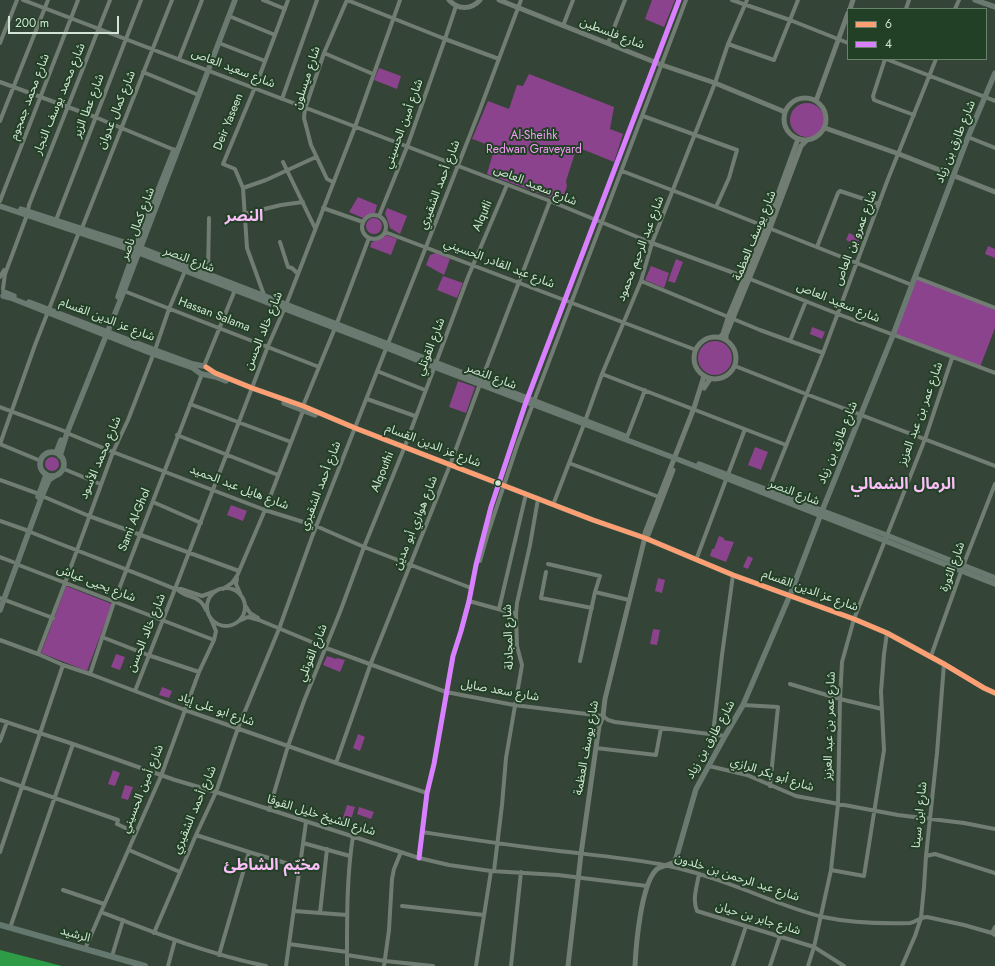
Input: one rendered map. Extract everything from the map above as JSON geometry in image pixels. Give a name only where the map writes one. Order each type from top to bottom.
[{"type":"main road","name":"شارع كمال ناصر","points":[[106,333],[207,70],[232,0]]},
{"type":"main road","name":"شارع كمال ناصر","points":[[176,151],[196,94],[236,0]]},
{"type":"main road","points":[[975,0],[995,8]]},
{"type":"main road","name":"شارع طارق بن زياد","points":[[675,862],[696,789],[744,705],[790,595],[821,513],[893,335],[968,137],[986,98],[995,73]]},
{"type":"main road","name":"شارع النصر","points":[[0,202],[26,213],[81,230],[208,274],[264,295],[285,307]]},
{"type":"main road","name":"شارع النصر","points":[[0,206],[56,220],[81,230]]},
{"type":"main road","name":"شارع كمال ناصر","points":[[58,454],[124,291],[137,249]]},
{"type":"main road","name":"شارع النصر","points":[[137,249],[185,271],[336,325],[677,457]]},
{"type":"main road","name":"شارع عز الدين القسام","points":[[2,294],[154,352],[193,368],[201,374],[216,377],[303,408],[538,500],[645,539]]},
{"type":"main road","name":"شارع عز الدين القسام","points":[[154,352],[204,366],[215,373],[252,390]]},
{"type":"main road","points":[[201,374],[198,369],[204,366]]},
{"type":"main road","name":"شارع النصر","points":[[585,422],[628,437],[727,477],[885,537],[995,584]]},
{"type":"main road","points":[[0,610],[1,598],[41,495],[49,480],[60,474],[64,469],[64,462],[58,454],[46,454],[41,462],[42,470],[46,474],[56,476]]},
{"type":"main road","points":[[41,495],[46,474]]},
{"type":"main road","name":"شارع النصر","points":[[727,477],[768,491],[821,513]]},
{"type":"main road","name":"شارع عز الدين القسام","points":[[538,500],[645,539],[696,560],[854,619],[887,633],[931,656],[976,684],[995,693]]},
{"type":"main road","name":"شارع النصر","points":[[962,569],[995,578]]},
{"type":"main road","name":"الرشيد","points":[[0,925],[145,966]]},
{"type":"street","points":[[0,43],[16,0]]},
{"type":"street","name":"شارع سعيد العاص","points":[[24,0],[305,109],[550,201],[652,243],[747,277],[838,314],[995,374]]},
{"type":"street","points":[[0,122],[48,0]]},
{"type":"street","name":"شارع محمد جمجوم","points":[[0,202],[78,0]]},
{"type":"street","name":"شارع محمد يوسف النجار","points":[[0,277],[5,268],[110,0]]},
{"type":"street","name":"شارع عطا الزير","points":[[56,220],[141,0]]},
{"type":"street","name":"شارع كمال عدوان","points":[[0,444],[48,311],[172,0]]},
{"type":"street","points":[[179,59],[202,0]]},
{"type":"street","points":[[263,0],[285,9]]},
{"type":"street","points":[[254,88],[288,0]]},
{"type":"street","points":[[282,99],[317,0]]},
{"type":"street","points":[[347,0],[499,59]]},
{"type":"street","name":"شارع ميسلون","points":[[333,182],[327,179],[316,157],[311,145],[304,118],[305,109],[324,53],[347,0]]},
{"type":"street","name":"شارع خالد الحسن","points":[[134,691],[162,619],[176,589],[268,346],[285,307],[355,127],[400,0]]},
{"type":"street","points":[[449,0],[456,6],[463,8],[469,7],[480,0]]},
{"type":"street","name":"شارع فلسطين","points":[[499,0],[662,65],[715,83],[785,112]]},
{"type":"street","name":"شارع أحمد الشقيري","points":[[154,933],[196,834],[216,792],[238,728],[279,628],[316,526],[367,399],[521,0]]},
{"type":"street","points":[[564,26],[574,0]]},
{"type":"street","points":[[608,43],[625,0]]},
{"type":"street","points":[[419,858],[427,793],[434,764],[453,656],[462,631],[478,558],[501,485],[565,299],[679,0]]},
{"type":"street","points":[[501,485],[518,443],[530,401],[572,302],[686,0]]},
{"type":"street","points":[[732,0],[790,20],[847,42]]},
{"type":"street","name":"شارع عبد الرحيم محمود","points":[[553,505],[602,374],[640,281],[652,243],[715,83],[728,44],[747,0]]},
{"type":"street","points":[[728,44],[774,60],[798,0]]},
{"type":"street","name":"شارع أمين الحسيني","points":[[379,216],[407,147],[456,6]]},
{"type":"street","points":[[229,16],[274,35]]},
{"type":"street","points":[[816,101],[847,16]]},
{"type":"street","points":[[219,42],[265,61]]},
{"type":"street","points":[[324,53],[374,74]]},
{"type":"street","points":[[886,60],[873,96],[874,100],[914,115]]},
{"type":"street","points":[[889,60],[995,101]]},
{"type":"street","name":"شارع عمرو بن العاص","points":[[768,491],[823,353],[856,263],[936,60]]},
{"type":"street","points":[[143,72],[196,94]]},
{"type":"street","points":[[0,82],[67,108],[95,117],[176,151]]},
{"type":"street","name":"Deir Yaseen","points":[[254,88],[223,164],[235,169],[243,188],[247,248],[264,295]]},
{"type":"street","points":[[808,98],[816,101],[822,106],[826,113],[825,128],[818,136],[812,139],[806,141],[798,139],[790,134],[786,128],[784,121],[785,112],[790,105],[798,99],[808,98]]},
{"type":"street","points":[[643,116],[737,150],[729,178],[716,207]]},
{"type":"street","points":[[825,128],[899,154],[995,192]]},
{"type":"street","points":[[968,137],[995,148]]},
{"type":"street","name":"شارع يوسف العظمة","points":[[768,227],[798,139]]},
{"type":"street","name":"شارع يوسف العظمة","points":[[720,337],[723,334],[730,318],[801,146],[806,141]]},
{"type":"street","points":[[243,188],[266,180],[316,157]]},
{"type":"street","points":[[283,162],[315,228]]},
{"type":"street","points":[[622,171],[768,227],[912,285]]},
{"type":"street","name":"Alqutli","points":[[468,277],[506,185]]},
{"type":"street","points":[[817,247],[840,191],[879,204]]},
{"type":"street","name":"شارع هواري أبو مدين","points":[[336,763],[371,663],[450,466],[480,382],[550,201]]},
{"type":"street","points":[[244,214],[281,205],[303,202]]},
{"type":"street","points":[[323,208],[363,222]]},
{"type":"street","name":"شارع محمد يوسف النجار","points":[[2,294],[5,274],[26,213]]},
{"type":"street","points":[[368,216],[379,216],[384,221],[386,228],[385,232],[380,237],[373,239],[369,238],[362,230],[363,222],[368,216]]},
{"type":"street","points":[[208,274],[209,218]]},
{"type":"street","name":"شارع عبد القادر الحسيني","points":[[385,232],[565,299],[696,350]]},
{"type":"street","points":[[176,589],[181,589],[202,596],[223,589],[232,583],[237,576],[265,510],[369,238]]},
{"type":"street","points":[[280,242],[288,268],[292,268],[297,273]]},
{"type":"street","name":"شارع محمد الأسود","points":[[38,654],[100,484],[128,420],[169,309],[185,271]]},
{"type":"street","name":"شارع القوتلي","points":[[404,448],[468,277]]},
{"type":"street","points":[[915,277],[995,308]]},
{"type":"street","points":[[640,281],[730,318],[823,353]]},
{"type":"street","points":[[204,366],[236,290]]},
{"type":"street","name":"Hassan Salama","points":[[124,291],[319,367]]},
{"type":"street","points":[[790,341],[806,301]]},
{"type":"street","name":"شارع يوسف العظمة","points":[[726,340],[730,318]]},
{"type":"street","points":[[714,337],[720,337],[726,340],[732,344],[736,351],[737,358],[732,371],[725,377],[719,379],[707,377],[698,371],[694,358],[696,350],[701,342],[714,337]]},
{"type":"street","name":"شارع عمر بن عبد العزيز","points":[[808,966],[814,947],[831,870],[838,804],[842,662],[854,619],[885,537],[925,439],[952,358]]},
{"type":"street","points":[[735,366],[995,466]]},
{"type":"street","points":[[377,372],[425,390]]},
{"type":"street","name":"Sami Al-Ghol","points":[[90,674],[126,569],[166,471],[177,435],[201,374]]},
{"type":"street","points":[[602,374],[786,445]]},
{"type":"street","name":"شارع يوسف العظمة","points":[[645,539],[648,535],[707,377]]},
{"type":"street","points":[[628,437],[645,390]]},
{"type":"street","points":[[367,399],[415,416]]},
{"type":"street","points":[[190,404],[291,442]]},
{"type":"street","name":"شارع هايل عبد الحميد","points":[[0,407],[265,510],[316,526],[364,547],[471,588]]},
{"type":"street","points":[[696,560],[745,429]]},
{"type":"street","points":[[177,435],[278,476]]},
{"type":"street","points":[[0,444],[41,462]]},
{"type":"street","name":"Alqouthi","points":[[381,506],[404,448]]},
{"type":"street","name":"شارع يوسف العظمة","points":[[568,966],[581,854],[599,726],[645,539],[645,533],[677,457]]},
{"type":"street","points":[[569,463],[659,497]]},
{"type":"street","points":[[64,469],[100,484]]},
{"type":"street","points":[[0,480],[41,495],[89,516],[239,571]]},
{"type":"street","name":"شارع الثورة","points":[[931,656],[962,569],[995,484]]},
{"type":"street","points":[[499,609],[526,495]]},
{"type":"street","name":"شارع المجادلة","points":[[476,966],[502,805],[506,758],[514,704],[522,665],[517,646],[516,614],[538,500]]},
{"type":"street","points":[[153,502],[201,523]]},
{"type":"street","name":"شارع القوتلي","points":[[269,810],[288,746],[381,506]]},
{"type":"street","points":[[0,520],[176,589],[201,601],[213,621],[220,626],[231,626]]},
{"type":"street","name":"شارع يحيى عياش","points":[[0,557],[114,602],[214,637]]},
{"type":"street","points":[[548,564],[600,576],[580,660]]},
{"type":"street","points":[[546,572],[541,598],[592,608]]},
{"type":"street","points":[[713,734],[733,574]]},
{"type":"street","points":[[214,637],[220,630],[239,621],[244,613],[244,603],[236,584],[237,576]]},
{"type":"street","points":[[223,589],[234,590],[241,597]]},
{"type":"street","points":[[214,637],[215,628],[207,608],[211,595],[216,591]]},
{"type":"street","points":[[595,592],[629,600]]},
{"type":"street","points":[[1,598],[52,618]]},
{"type":"street","points":[[469,601],[516,614]]},
{"type":"street","name":"شارع سعد صايل","points":[[244,603],[250,613],[260,620]]},
{"type":"street","name":"شارع سعد صايل","points":[[239,621],[248,617],[260,620],[326,648],[371,663],[446,692],[514,704],[602,716],[615,722],[725,736]]},
{"type":"street","points":[[831,870],[864,876],[884,750],[882,692],[884,654],[887,633]]},
{"type":"street","points":[[102,637],[148,656],[199,672]]},
{"type":"street","name":"شارع أمين الحسيني","points":[[85,949],[161,776],[199,672],[214,637]]},
{"type":"street","name":"شارع ابو على إياد","points":[[0,640],[185,710],[427,793]]},
{"type":"street","name":"شارع ابن سينا","points":[[902,966],[915,936],[920,918],[944,664]]},
{"type":"street","points":[[0,852],[63,665]]},
{"type":"street","points":[[790,684],[840,699],[882,709]]},
{"type":"street","points":[[744,705],[778,707],[770,786]]},
{"type":"street","name":"شارع الشيخ خليل القوقا","points":[[0,720],[73,744],[161,776],[216,792],[419,858],[449,865],[492,871],[521,872],[647,886]]},
{"type":"street","points":[[0,741],[6,722]]},
{"type":"street","points":[[596,748],[656,755],[661,728]]},
{"type":"street","points":[[10,928],[73,744]]},
{"type":"street","name":"شارع أبو بكر الرازي","points":[[709,766],[747,775],[796,796],[874,811],[930,820],[964,823],[995,829]]},
{"type":"street","points":[[0,779],[118,820],[117,824],[136,834]]},
{"type":"street","points":[[286,966],[306,822]]},
{"type":"street","name":"شارع عبد الرحمن بن خلدون","points":[[422,832],[496,844],[616,857],[668,866],[699,874],[738,887],[772,901],[821,916],[842,920],[874,924],[913,922],[920,918],[927,917],[964,925],[994,934]]},
{"type":"street","points":[[196,834],[299,867]]},
{"type":"street","points":[[347,966],[347,915],[350,856],[353,836]]},
{"type":"street","points":[[303,843],[350,856]]},
{"type":"street","points":[[320,913],[327,849]]},
{"type":"street","points":[[129,850],[180,872]]},
{"type":"street","points":[[219,955],[249,852]]},
{"type":"street","points":[[385,964],[392,879],[394,869],[401,852]]},
{"type":"street","points":[[926,856],[935,854],[995,873]]},
{"type":"street","points":[[635,966],[636,937],[647,886],[656,870],[675,862]]},
{"type":"street","points":[[511,966],[521,872]]},
{"type":"street","name":"شارع جابر بن حيان","points":[[699,874],[695,905],[697,911],[814,947],[844,966]]},
{"type":"street","points":[[63,890],[104,904]]},
{"type":"street","points":[[402,906],[484,915]]},
{"type":"street","points":[[294,911],[347,915]]},
{"type":"street","points":[[101,912],[154,933],[241,964],[266,966]]},
{"type":"street","points":[[112,956],[123,920]]},
{"type":"street","points":[[733,966],[746,926]]},
{"type":"street","points":[[994,934],[995,927]]},
{"type":"street","points":[[770,966],[780,936]]},
{"type":"street","points":[[168,966],[175,940]]},
{"type":"street","points":[[289,944],[347,954],[385,964],[433,966]]},
{"type":"green space","points":[[652,0],[675,0],[664,27],[645,19]]},
{"type":"green space","points":[[379,68],[401,76],[397,89],[374,80]]},
{"type":"green space","name":"Al-Sheihk Redwan Graveyard","points":[[529,74],[614,107],[610,129],[623,134],[614,162],[577,147],[566,181],[567,186],[562,202],[487,174],[493,153],[492,150],[485,144],[472,139],[488,101],[509,109],[517,85],[523,86]]},
{"type":"green space","points":[[804,103],[810,103],[814,104],[821,110],[824,120],[823,127],[817,134],[810,137],[804,137],[800,136],[793,130],[790,123],[790,117],[791,113],[797,106]]},
{"type":"green space","points":[[358,197],[377,205],[375,213],[363,218],[349,212]]},
{"type":"green space","points":[[387,208],[407,216],[400,234],[390,228],[385,214]]},
{"type":"green space","points":[[374,218],[380,220],[382,226],[380,232],[374,234],[368,232],[366,226],[368,220]]},
{"type":"green space","points":[[849,233],[860,238],[857,245],[846,240]]},
{"type":"green space","points":[[386,235],[397,239],[391,255],[370,247],[372,242],[381,239]]},
{"type":"green space","points":[[988,246],[995,249],[995,258],[985,254]]},
{"type":"green space","points":[[436,253],[450,259],[444,275],[426,265],[430,255]]},
{"type":"green space","points":[[676,259],[683,262],[675,283],[668,281]]},
{"type":"green space","points":[[651,266],[669,273],[664,288],[645,280]]},
{"type":"green space","points":[[443,276],[463,283],[457,298],[437,290]]},
{"type":"green space","points":[[917,279],[995,309],[995,328],[980,367],[894,334]]},
{"type":"green space","points":[[812,327],[825,332],[822,339],[810,334]]},
{"type":"green space","points":[[712,341],[718,341],[727,346],[731,352],[731,364],[727,370],[718,375],[712,375],[703,370],[698,361],[698,355],[703,346]]},
{"type":"green space","points":[[458,381],[475,387],[466,413],[449,407]]},
{"type":"green space","points":[[755,447],[768,452],[761,470],[748,465]]},
{"type":"green space","points":[[49,457],[55,457],[59,461],[59,467],[55,471],[49,471],[45,467],[45,461]]},
{"type":"green space","points":[[231,505],[247,511],[243,521],[227,515]]},
{"type":"green space","points":[[719,536],[724,538],[724,540],[734,542],[726,562],[710,556]]},
{"type":"green space","points":[[748,556],[753,558],[748,569],[743,567]]},
{"type":"green space","points":[[658,578],[665,580],[662,593],[655,591]]},
{"type":"green space","points":[[66,586],[112,604],[87,671],[41,653]]},
{"type":"green space","points":[[653,629],[660,630],[657,645],[650,644]]},
{"type":"green space","points":[[116,654],[125,657],[120,670],[111,667]]},
{"type":"green space","points":[[327,656],[345,660],[340,672],[323,665]]},
{"type":"green space","points":[[162,687],[172,691],[169,698],[159,695]]},
{"type":"green space","points":[[358,734],[365,737],[360,751],[353,748]]},
{"type":"green space","points":[[113,770],[120,773],[115,786],[108,784]]},
{"type":"green space","points":[[125,785],[133,787],[128,800],[121,798]]},
{"type":"green space","points":[[347,805],[355,807],[350,823],[342,821]]},
{"type":"green space","points":[[359,807],[374,812],[371,819],[357,814]]},
{"type":"shaded area","points":[[0,950],[62,966],[0,966]]},
{"type":"transit line","name":"4","points":[[419,858],[427,793],[434,764],[453,656],[469,601],[476,565],[491,507],[526,402],[679,0]]},
{"type":"transit line","name":"6","points":[[206,367],[215,373],[252,388],[303,406],[355,428],[593,520],[645,538],[733,575],[854,619],[887,633],[995,693]]},
{"type":"district","name":"النصر","points":[[244,217]]},
{"type":"district","name":"الرمال الشمالي","points":[[903,485]]},
{"type":"district","name":"مخيّم الشاطئ","points":[[272,866]]}]
